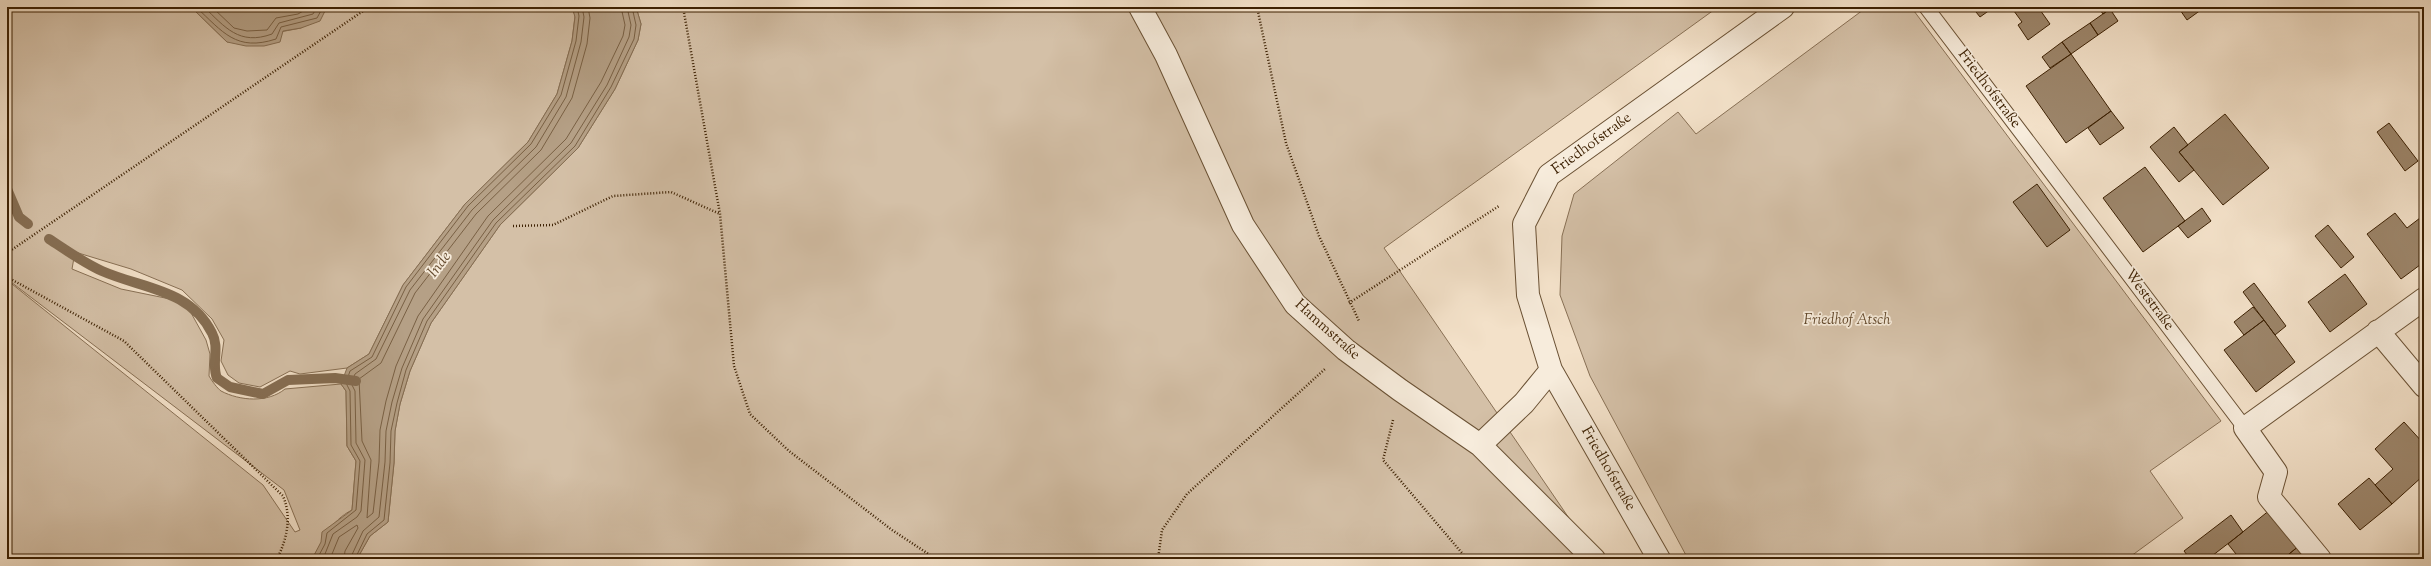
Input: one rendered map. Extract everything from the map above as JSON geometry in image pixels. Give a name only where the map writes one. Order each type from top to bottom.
[{"type":"street","name":"Hammstraße","points":[[1140,7],[1166,55],[1243,225],[1295,304],[1346,350],[1400,390],[1480,445],[1594,559]]},
{"type":"street","name":"Friedhofstraße","points":[[1659,559],[1551,370],[1528,294],[1524,224],[1549,175],[1783,7]]},
{"type":"street","points":[[2245,428],[2424,299]]},
{"type":"street","points":[[2378,331],[2424,386]]},
{"type":"street","points":[[1480,445],[1524,402],[1551,370]]},
{"type":"street","name":"Weststraße","points":[[2245,428],[2276,472],[2269,497],[2320,559]]},
{"type":"lane","name":"Friedhofstraße","points":[[1926,7],[2052,172]]},
{"type":"lane","name":"Weststraße","points":[[2052,172],[2245,428]]},
{"type":"path","points":[[7,253],[369,7]]},
{"type":"path","points":[[683,7],[720,214],[734,366],[750,414],[789,451],[892,530],[936,559]]},
{"type":"path","points":[[1257,7],[1286,143],[1319,236],[1349,303],[1361,323]]},
{"type":"path","points":[[513,226],[554,225],[613,196],[671,192],[720,214]]},
{"type":"path","points":[[1349,303],[1502,204]]},
{"type":"path","points":[[7,277],[124,341],[283,496],[288,510],[289,523],[277,559]]},
{"type":"path","points":[[1158,559],[1162,530],[1187,494],[1346,350]]},
{"type":"path","points":[[1400,390],[1383,460],[1467,559]]},
{"type":"green space","points":[[7,7],[191,7],[227,42],[301,28],[330,7],[572,7],[575,16],[572,41],[557,94],[528,142],[465,204],[403,285],[369,354],[347,368],[300,374],[290,371],[260,387],[239,383],[228,375],[221,361],[224,340],[212,319],[182,290],[131,269],[75,252],[72,269],[121,289],[175,300],[190,311],[206,340],[210,354],[209,376],[221,391],[237,397],[254,399],[270,397],[285,389],[341,384],[346,391],[347,446],[356,461],[352,510],[344,514],[333,525],[312,559],[7,559],[7,280],[263,485],[295,532],[300,530],[284,490],[7,279]]},
{"type":"green space","points":[[636,7],[1718,7],[1384,248],[1597,559],[357,559],[370,536],[388,522],[394,463],[395,431],[400,404],[410,371],[431,323],[500,225],[578,148],[615,89],[638,40],[641,24]]},
{"type":"green space","name":"Friedhof Atsch","points":[[1867,7],[1911,7],[2221,421],[2150,471],[2183,518],[2127,559],[1688,559],[1590,376],[1560,295],[1562,236],[1574,194],[1678,112],[1696,134]]},
{"type":"water","points":[[191,7],[330,7],[326,9],[320,21],[301,28],[283,31],[280,42],[264,46],[246,46],[227,42]]},
{"type":"water","name":"Inde","points":[[572,7],[636,7],[641,24],[638,40],[615,89],[578,148],[500,225],[431,323],[410,371],[400,404],[395,431],[394,463],[388,522],[370,536],[357,559],[312,559],[321,542],[322,532],[352,510],[356,461],[347,446],[346,391],[341,384],[347,368],[369,354],[403,285],[465,204],[528,142],[557,94],[572,41],[575,17]]},
{"type":"building","points":[[1972,7],[1994,7],[1980,17]]},
{"type":"building","points":[[2011,7],[2038,7],[2050,24],[2028,40],[2018,25],[2022,22]]},
{"type":"building","points":[[2098,7],[2113,7],[2103,14]]},
{"type":"building","points":[[2178,7],[2205,7],[2187,20]]},
{"type":"building","points":[[2110,9],[2118,21],[2098,35],[2090,23]]},
{"type":"building","points":[[2090,23],[2098,35],[2071,54],[2062,42]]},
{"type":"building","points":[[2062,42],[2071,54],[2050,68],[2042,57]]},
{"type":"building","points":[[2071,54],[2111,111],[2066,143],[2026,86]]},
{"type":"building","points":[[2111,111],[2124,128],[2100,145],[2088,128]]},
{"type":"building","points":[[2225,114],[2269,168],[2223,205],[2179,152]]},
{"type":"building","points":[[2389,123],[2418,161],[2405,171],[2377,132]]},
{"type":"building","points":[[2174,127],[2188,145],[2179,152],[2194,170],[2179,182],[2150,147]]},
{"type":"building","points":[[2145,167],[2185,221],[2143,252],[2103,198]]},
{"type":"building","points":[[2037,184],[2070,230],[2047,247],[2013,202]]},
{"type":"building","points":[[2202,208],[2211,221],[2188,238],[2178,226]]},
{"type":"building","points":[[2395,213],[2407,228],[2420,218],[2424,223],[2424,262],[2401,279],[2367,234]]},
{"type":"building","points":[[2328,225],[2354,257],[2341,268],[2315,236]]},
{"type":"building","points":[[2345,274],[2367,304],[2330,332],[2308,302]]},
{"type":"building","points":[[2254,283],[2286,326],[2275,335],[2243,292]]},
{"type":"building","points":[[2253,307],[2264,320],[2244,335],[2234,322]]},
{"type":"building","points":[[2264,320],[2295,362],[2256,392],[2224,350]]},
{"type":"building","points":[[2404,422],[2424,444],[2424,475],[2392,504],[2375,485],[2393,469],[2375,449]]},
{"type":"building","points":[[2369,478],[2392,504],[2360,530],[2338,504]]},
{"type":"building","points":[[2271,509],[2300,545],[2283,559],[2240,559],[2228,544]]},
{"type":"building","points":[[2231,515],[2243,532],[2208,559],[2190,559],[2184,551]]},
{"type":"building","points":[[2300,545],[2311,559],[2283,559]]},
{"type":"waterway","points":[[7,189],[19,217],[28,224]]},
{"type":"waterway","points":[[49,239],[95,268],[164,292],[191,307],[203,318],[212,333],[216,350],[215,373],[217,378],[230,387],[263,394],[288,380],[335,378],[356,381]]}]
